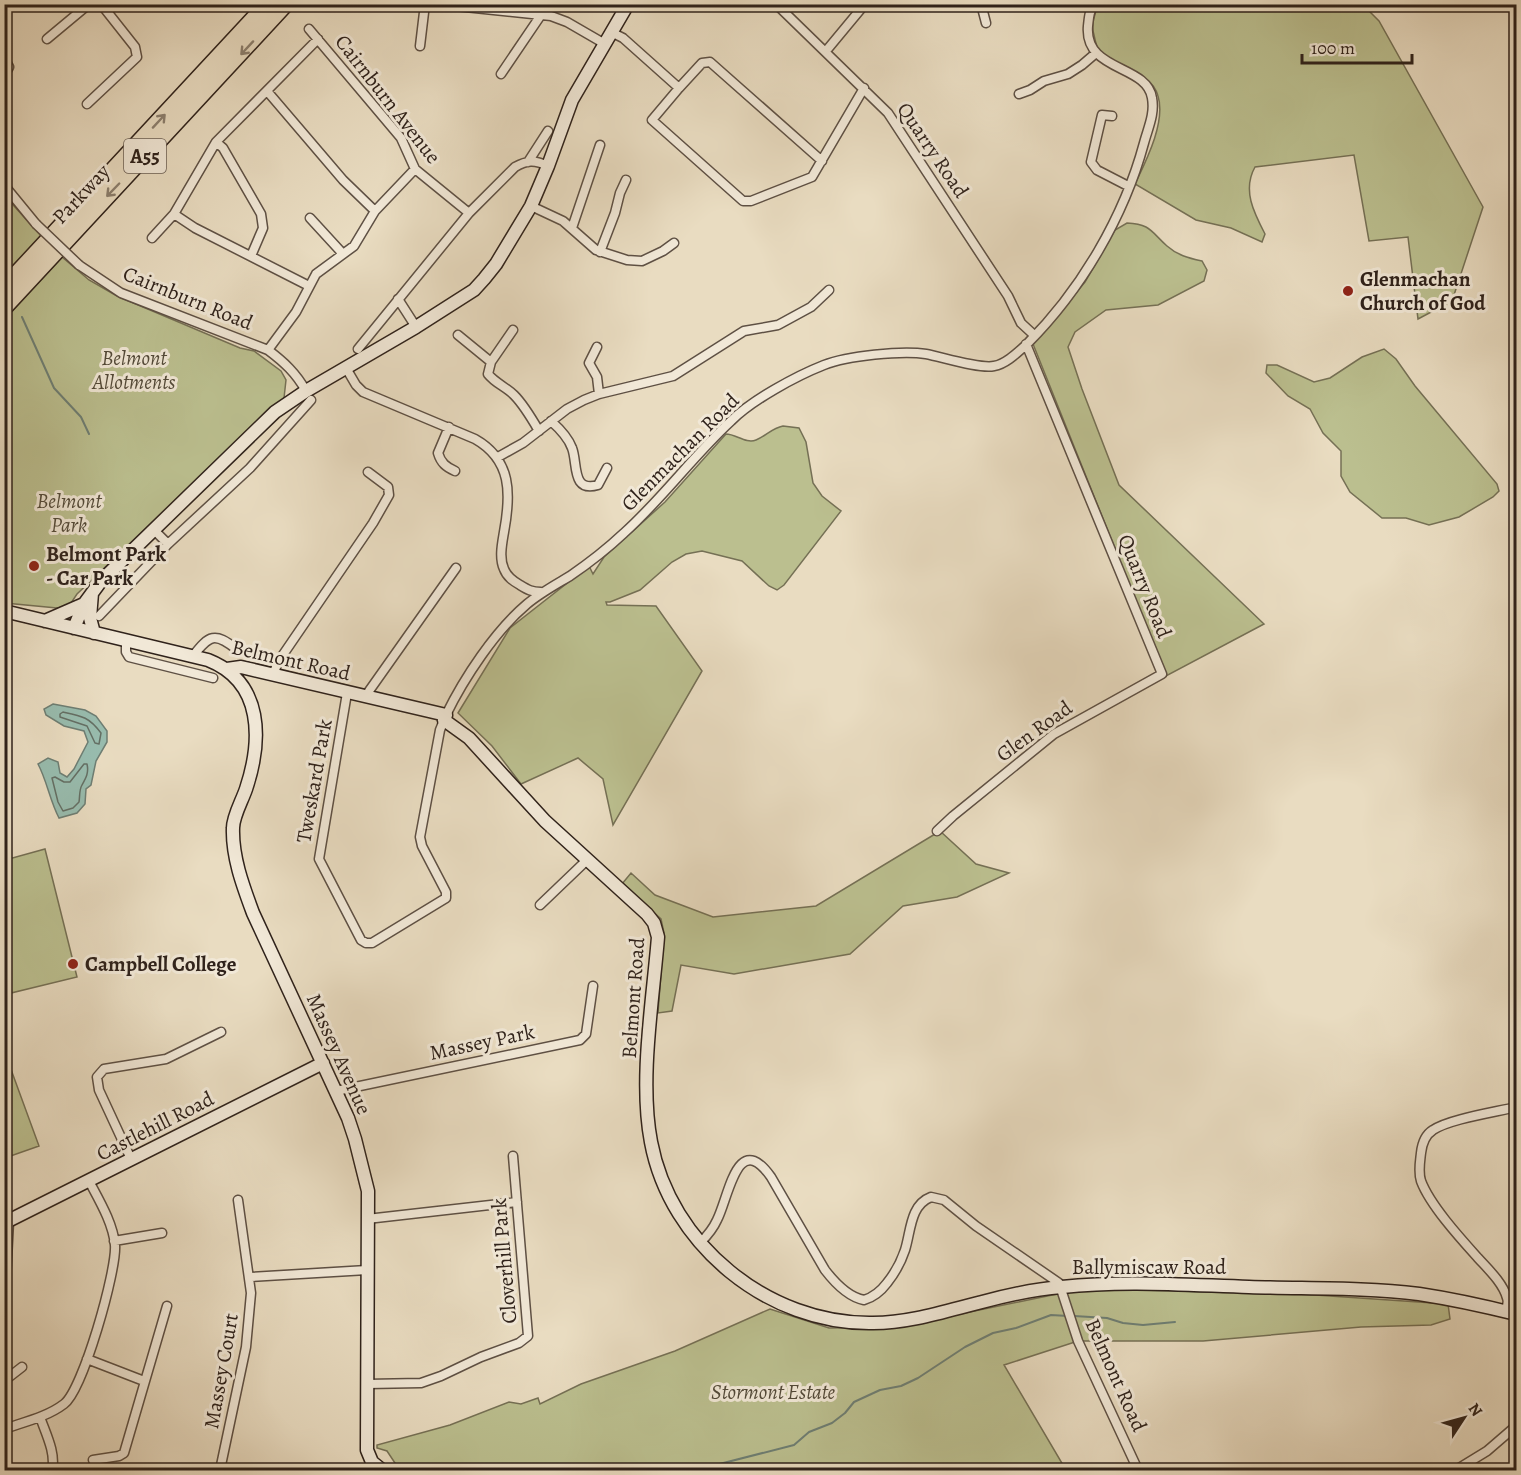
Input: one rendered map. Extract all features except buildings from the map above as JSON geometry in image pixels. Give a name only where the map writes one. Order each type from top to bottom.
[{"type":"highway","name":"Parkway","points":[[4,287],[267,4]]},
{"type":"highway","name":"Parkway","points":[[4,308],[286,4]]},
{"type":"street","points":[[47,39],[89,4]]},
{"type":"street","points":[[87,104],[137,57],[135,46],[101,4]]},
{"type":"street","points":[[420,46],[425,4]]},
{"type":"street","points":[[436,4],[558,18],[605,44]]},
{"type":"street","points":[[74,628],[92,592],[153,529],[261,425],[286,404],[309,396],[346,368],[474,290],[496,264],[531,206],[572,100],[628,4]]},
{"type":"street","name":"Quarry Road","points":[[776,4],[888,113],[1008,296],[1021,323],[1034,335]]},
{"type":"street","points":[[826,51],[865,4]]},
{"type":"street","points":[[981,4],[986,22]]},
{"type":"street","points":[[1019,94],[1044,81],[1068,74],[1096,52],[1088,32],[1089,11],[1094,4]]},
{"type":"street","points":[[501,74],[541,15]]},
{"type":"street","name":"Cairnburn Avenue","points":[[309,29],[401,138],[416,169],[469,213]]},
{"type":"street","points":[[612,32],[623,38],[679,88]]},
{"type":"street","points":[[152,238],[174,214],[216,142],[318,39]]},
{"type":"street","name":"Glenmachan Road","points":[[445,718],[489,647],[516,614],[542,592],[582,567],[626,532],[732,419],[767,394],[825,364],[872,355],[922,353],[993,367],[1008,359],[1026,344],[1066,298],[1098,251],[1141,157],[1153,114],[1151,93],[1140,79],[1114,67],[1096,52]]},
{"type":"street","points":[[4,58],[9,67],[4,75]]},
{"type":"street","points":[[822,161],[710,62],[702,63],[652,120],[743,201],[751,201],[812,177],[822,161],[864,88]]},
{"type":"street","points":[[267,91],[344,180],[375,212]]},
{"type":"street","points":[[1112,116],[1102,115],[1090,162],[1097,170],[1128,186]]},
{"type":"street","points":[[528,162],[548,131]]},
{"type":"street","points":[[216,142],[223,148],[261,214],[263,228],[251,256]]},
{"type":"street","points":[[572,228],[600,146]]},
{"type":"street","points":[[358,349],[469,213],[514,167],[536,161],[548,166]]},
{"type":"street","points":[[268,350],[296,312],[316,274],[354,246],[375,212],[416,169]]},
{"type":"street","points":[[600,252],[626,180]]},
{"type":"street","name":"Cairnburn Road","points":[[4,185],[36,224],[91,275],[129,296],[268,350],[285,362],[295,373],[309,396]]},
{"type":"street","points":[[531,206],[552,214],[600,252],[627,260],[642,261],[674,243]]},
{"type":"street","points":[[174,214],[195,228],[309,286]]},
{"type":"street","points":[[310,218],[343,254]]},
{"type":"street","points":[[498,457],[539,431],[567,409],[599,394],[673,376],[744,331],[778,325],[811,307],[829,290]]},
{"type":"street","points":[[398,299],[416,327]]},
{"type":"street","points":[[513,330],[491,362],[488,374],[492,380],[505,387],[516,397],[539,431]]},
{"type":"street","points":[[458,335],[491,362]]},
{"type":"street","name":"Quarry Road","points":[[1026,344],[1162,674]]},
{"type":"street","points":[[597,347],[589,363],[597,377],[599,394]]},
{"type":"street","points":[[346,368],[363,392],[449,427],[487,446],[498,457],[507,483],[508,496],[501,553],[503,568],[509,578],[525,588],[532,592],[542,592]]},
{"type":"street","points":[[99,616],[168,544],[250,468],[287,429],[309,396]]},
{"type":"street","points":[[286,404],[296,416]]},
{"type":"street","points":[[551,421],[563,433],[573,450],[577,476],[584,485],[591,488],[598,485],[607,468]]},
{"type":"street","points":[[449,427],[438,453],[446,467],[455,471]]},
{"type":"street","points":[[246,692],[254,678],[273,675],[278,662],[389,495],[388,488],[368,472]]},
{"type":"street","points":[[153,529],[168,544]]},
{"type":"street","points":[[367,697],[456,568]]},
{"type":"street","points":[[92,592],[90,618],[94,633]]},
{"type":"street","points":[[45,621],[84,604]]},
{"type":"street","name":"Belmont Road","points":[[4,610],[193,656],[227,669],[241,667],[445,718],[469,738],[545,821],[647,914],[657,929],[647,1070],[647,1118],[650,1140],[661,1178],[670,1198],[700,1243]]},
{"type":"street","points":[[193,656],[202,643],[211,638],[221,638],[236,649]]},
{"type":"street","points":[[126,640],[126,652],[129,657],[213,678]]},
{"type":"street","name":"Massey Avenue","points":[[227,669],[246,692],[255,718],[257,738],[254,760],[233,826],[234,846],[241,880],[253,913],[336,1090],[356,1139],[368,1191],[367,1450],[372,1462],[382,1470]]},
{"type":"street","name":"Glen Road","points":[[937,831],[1054,734],[1162,674]]},
{"type":"street","name":"Tweskard Park","points":[[347,693],[319,859],[361,940],[366,944],[372,943],[446,898],[446,892],[422,846],[420,837],[440,730],[445,718]]},
{"type":"street","points":[[540,905],[587,860]]},
{"type":"street","name":"Massey Park","points":[[336,1090],[580,1040],[586,1034],[593,986]]},
{"type":"street","points":[[131,1158],[99,1090],[97,1082],[100,1074],[109,1067],[166,1059],[221,1032]]},
{"type":"street","name":"Castlehill Road","points":[[7,1222],[323,1063]]},
{"type":"street","points":[[1511,1313],[1507,1297],[1490,1271],[1447,1223],[1420,1179],[1420,1169],[1421,1147],[1427,1135],[1432,1131],[1447,1124],[1516,1107]]},
{"type":"street","name":"Cloverhill Park","points":[[367,1384],[421,1383],[441,1376],[481,1356],[525,1340],[528,1336],[513,1156]]},
{"type":"street","points":[[700,1243],[710,1233],[717,1220],[737,1168],[746,1161],[754,1161],[764,1167],[771,1177],[830,1276],[842,1289],[858,1299],[864,1300],[874,1296],[890,1279],[900,1264],[915,1212],[920,1204],[931,1197],[944,1200],[976,1226],[1059,1283],[1061,1290]]},
{"type":"street","points":[[4,1429],[40,1417],[64,1404],[74,1393],[103,1314],[115,1252],[114,1241],[89,1181]]},
{"type":"street","name":"Massey Court","points":[[220,1470],[246,1347],[251,1293],[251,1277],[238,1200]]},
{"type":"street","points":[[368,1218],[517,1202]]},
{"type":"street","points":[[4,1318],[7,1222]]},
{"type":"street","points":[[114,1241],[162,1233]]},
{"type":"street","name":"Ballymiscaw Road","points":[[700,1243],[726,1269],[765,1296],[804,1313],[870,1324],[902,1321],[987,1300],[1125,1283],[1379,1291],[1437,1297],[1511,1313]]},
{"type":"street","points":[[251,1277],[367,1270]]},
{"type":"street","name":"Belmont Road","points":[[1061,1290],[1078,1341],[1138,1470]]},
{"type":"street","points":[[93,1460],[119,1456],[124,1453],[167,1306]]},
{"type":"street","points":[[87,1359],[144,1381]]},
{"type":"street","points":[[4,1381],[22,1367]]},
{"type":"street","points":[[40,1417],[51,1447],[54,1463],[52,1470]]},
{"type":"street","points":[[1456,1470],[1487,1451],[1516,1426]]},
{"type":"green space","points":[[1099,5],[1363,5],[1379,21],[1483,207],[1452,301],[1418,319],[1408,237],[1369,241],[1354,155],[1255,167],[1251,176],[1250,193],[1254,210],[1265,234],[1262,242],[1231,228],[1196,220],[1135,184],[1157,129],[1160,106],[1158,96],[1154,87],[1147,80],[1104,57],[1098,49],[1093,28],[1094,16]]},
{"type":"green space","points":[[5,196],[43,238],[5,278]]},
{"type":"green space","points":[[1127,223],[1146,227],[1175,252],[1202,261],[1207,270],[1204,281],[1158,305],[1106,310],[1075,332],[1068,347],[1082,389],[1119,485],[1264,624],[1166,676],[1033,344],[1085,282],[1115,230]]},
{"type":"green space","name":"Belmont Park","points":[[62,257],[89,280],[117,296],[240,348],[254,351],[281,371],[286,380],[284,398],[77,594],[69,606],[57,608],[5,603],[5,319]]},
{"type":"green space","points":[[1384,349],[1396,359],[1415,386],[1497,484],[1499,491],[1493,497],[1459,517],[1429,525],[1406,518],[1382,518],[1350,492],[1341,476],[1341,451],[1323,433],[1310,409],[1288,396],[1266,373],[1267,365],[1277,365],[1314,382],[1330,378],[1362,357]]},
{"type":"green space","points":[[783,426],[799,428],[806,442],[813,483],[822,496],[841,511],[784,585],[777,590],[769,586],[742,561],[702,551],[686,554],[672,562],[640,590],[606,602],[607,605],[656,606],[702,671],[613,825],[603,779],[578,758],[521,784],[492,746],[458,713],[510,628],[589,566],[593,574],[604,557],[665,502],[726,434],[752,441]]},
{"type":"green space","points":[[940,831],[976,864],[1009,873],[957,897],[903,906],[850,954],[734,974],[681,965],[672,1011],[658,1013],[664,933],[661,919],[622,884],[631,873],[655,895],[713,917],[816,906]]},
{"type":"green space","points":[[45,849],[77,977],[11,993],[5,968],[5,860]]},
{"type":"green space","points":[[9,1064],[39,1146],[5,1158],[5,1066]]},
{"type":"green space","name":"Stormont Estate","points":[[1106,1289],[1315,1295],[1448,1304],[1450,1319],[1431,1325],[1361,1327],[1203,1341],[1078,1341],[1004,1365],[1066,1470],[394,1470],[397,1466],[387,1451],[377,1448],[377,1445],[450,1425],[509,1402],[521,1404],[538,1398],[540,1404],[581,1384],[675,1351],[770,1309],[829,1328],[897,1327],[1062,1293]]},
{"type":"water","points":[[53,704],[85,710],[96,716],[107,731],[107,742],[96,761],[91,785],[86,789],[85,804],[77,813],[59,818],[38,764],[48,758],[58,762],[60,773],[67,777],[74,769],[88,742],[84,731],[64,726],[46,715],[44,709]]},
{"type":"waterway","points":[[22,317],[54,388],[81,417],[89,434]]},
{"type":"waterway","points":[[696,1470],[794,1445],[809,1432],[832,1423],[854,1402],[880,1390],[901,1386],[918,1378],[965,1347],[993,1333],[1016,1328],[1051,1315],[1068,1316]]},
{"type":"waterway","points":[[1074,1316],[1107,1318],[1123,1323],[1143,1325],[1175,1322]]},
{"type":"place","name":"Glenmachan Church of God","points":[[1348,291]]},
{"type":"place","name":"Belmont Park - Car Park","points":[[34,566]]},
{"type":"place","name":"Campbell College","points":[[73,964]]},
{"type":"park label","name":"Belmont Allotments","points":[[134,370]]}]
